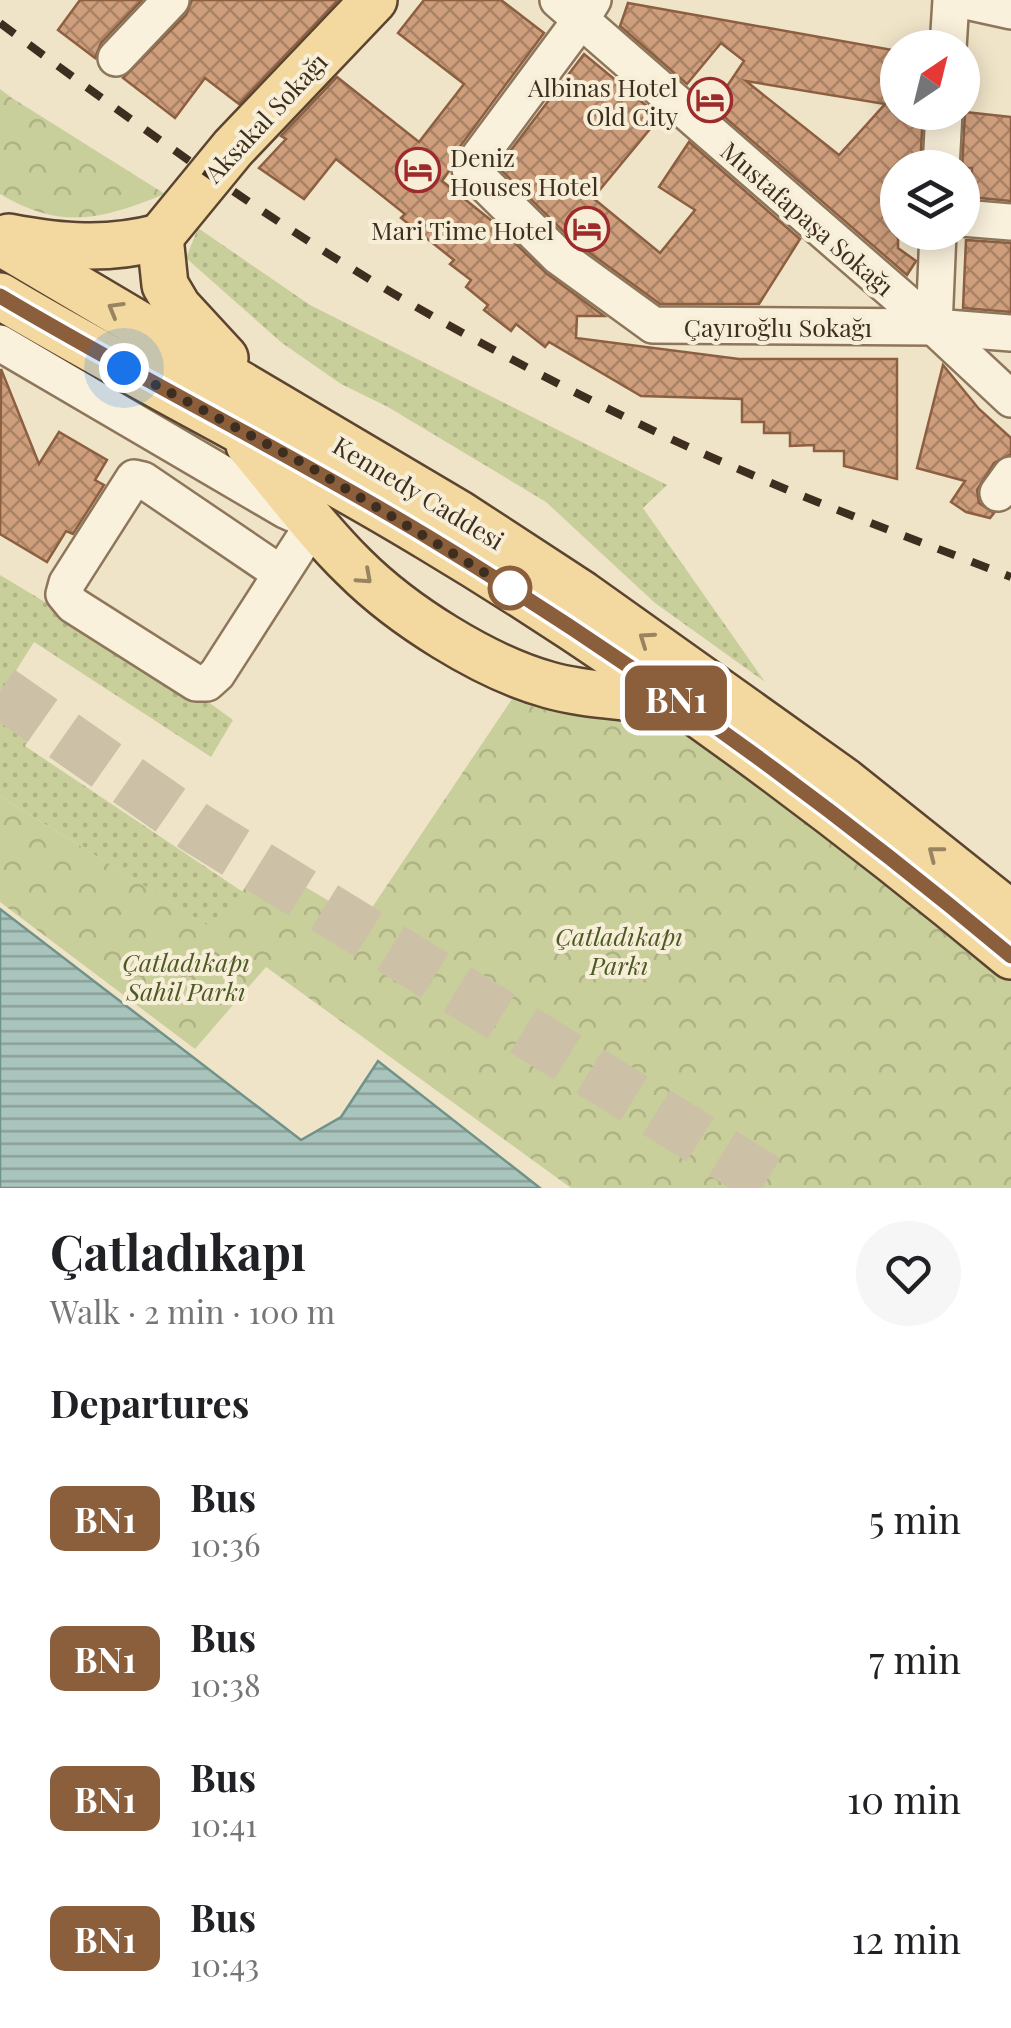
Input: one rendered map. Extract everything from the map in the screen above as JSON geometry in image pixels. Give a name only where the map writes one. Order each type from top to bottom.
[{"type":"main road","name":"Aksakal Sokağı","points":[[160,237],[233,148],[374,0]]},
{"type":"main road","points":[[0,238],[55,246],[123,247],[160,237],[165,286],[178,307],[230,364],[348,450]]},
{"type":"main road","name":"Kennedy Caddesi","points":[[0,238],[458,514],[582,594],[843,780],[1011,914]]},
{"type":"main road","name":"Kennedy Caddesi","points":[[0,296],[431,538],[588,639],[694,710],[905,868],[1011,956]]},
{"type":"main road","points":[[232,425],[353,566],[381,592],[480,659],[547,685],[694,710]]},
{"type":"main road","points":[[547,685],[580,656],[588,639],[582,594]]},
{"type":"street","points":[[116,58],[171,0]]},
{"type":"street","points":[[949,30],[950,0]]},
{"type":"street","points":[[962,0],[1011,10]]},
{"type":"street","name":"Mustafapaşa Sokağı","points":[[577,7],[1011,400]]},
{"type":"street","name":"Çayıroğlu Sokağı","points":[[577,7],[470,169],[558,256],[653,325],[934,327]]},
{"type":"street","points":[[980,219],[1011,222]]},
{"type":"street","points":[[937,250],[934,327],[1011,333]]},
{"type":"street","points":[[0,344],[285,510],[314,523],[217,674],[206,683],[196,682],[73,604],[64,594],[67,583],[134,478],[143,480],[280,573]]},
{"type":"green space","points":[[0,89],[165,194],[101,215],[63,217],[22,206],[0,194]]},
{"type":"green space","points":[[198,228],[310,305],[667,485],[643,508],[765,682],[655,603],[546,502],[388,407],[341,384],[282,343],[186,258]]},
{"type":"green space","points":[[0,575],[196,693],[233,720],[211,757],[34,642],[12,677],[50,703],[25,746],[243,892],[216,931],[0,796]]},
{"type":"green space","name":"Çatladıkapı Parkı","points":[[512,699],[574,715],[680,727],[975,941],[1011,979],[1011,1188],[571,1188],[266,967],[195,1049],[0,902],[0,796],[215,930],[263,862],[363,921]]},
{"type":"water","points":[[0,909],[301,1140],[341,1117],[378,1061],[540,1188],[0,1188]]},
{"type":"building","points":[[80,0],[142,0],[101,43],[95,58],[58,30]]},
{"type":"building","points":[[192,0],[338,0],[239,104],[205,78],[175,118],[123,78],[186,15]]},
{"type":"building","points":[[424,0],[501,0],[544,33],[453,156],[442,181],[492,221],[546,273],[604,316],[577,316],[576,338],[739,359],[897,359],[897,479],[844,466],[844,451],[814,451],[814,445],[790,446],[790,433],[764,433],[764,422],[742,422],[742,399],[641,396],[549,342],[545,347],[516,324],[511,331],[484,310],[488,305],[466,287],[471,280],[450,264],[454,260],[401,218],[405,214],[336,159],[304,199],[259,168],[286,139],[281,136],[337,77],[419,142],[464,84],[398,33]]},
{"type":"building","points":[[628,3],[880,48],[880,103],[746,81],[839,155],[880,110],[880,130],[922,130],[921,150],[880,150],[880,250],[901,250],[916,261],[907,275],[713,107],[744,61],[721,43],[687,84],[620,26]]},
{"type":"building","points":[[584,54],[660,117],[593,198],[660,253],[695,210],[659,187],[689,142],[800,239],[759,304],[660,304],[572,240],[498,167]]},
{"type":"building","points":[[980,114],[1011,117],[1011,201],[980,198],[980,150],[963,150],[964,130],[980,130]]},
{"type":"building","points":[[980,241],[1011,243],[1011,312],[963,308],[966,250],[980,250]]},
{"type":"building","points":[[943,365],[979,409],[1011,438],[1011,454],[994,463],[977,490],[979,503],[994,513],[990,518],[966,512],[951,502],[965,481],[917,468]]},
{"type":"building","points":[[1,369],[39,464],[59,432],[107,460],[95,480],[104,485],[73,534],[66,531],[47,562],[0,534]]},
{"type":"tunnel","points":[[0,691],[196,828],[779,1188]]},
{"type":"railway","points":[[0,23],[297,234],[421,310],[616,413],[716,459],[1011,577]]},
{"type":"bus line","name":"BN1","points":[[0,296],[151,383],[310,467],[530,600],[761,758],[905,868],[1011,956]]},
{"type":"place","name":"Albinas Hotel Old City","points":[[710,100]]},
{"type":"place","name":"Deniz Houses Hotel","points":[[418,170]]},
{"type":"place","name":"Mari Time Hotel","points":[[587,229]]},
{"type":"route","points":[[124,368],[310,467],[510,588]]},
{"type":"park label","name":"Çatladıkapı Sahil Parkı","points":[[186,976]]}]
